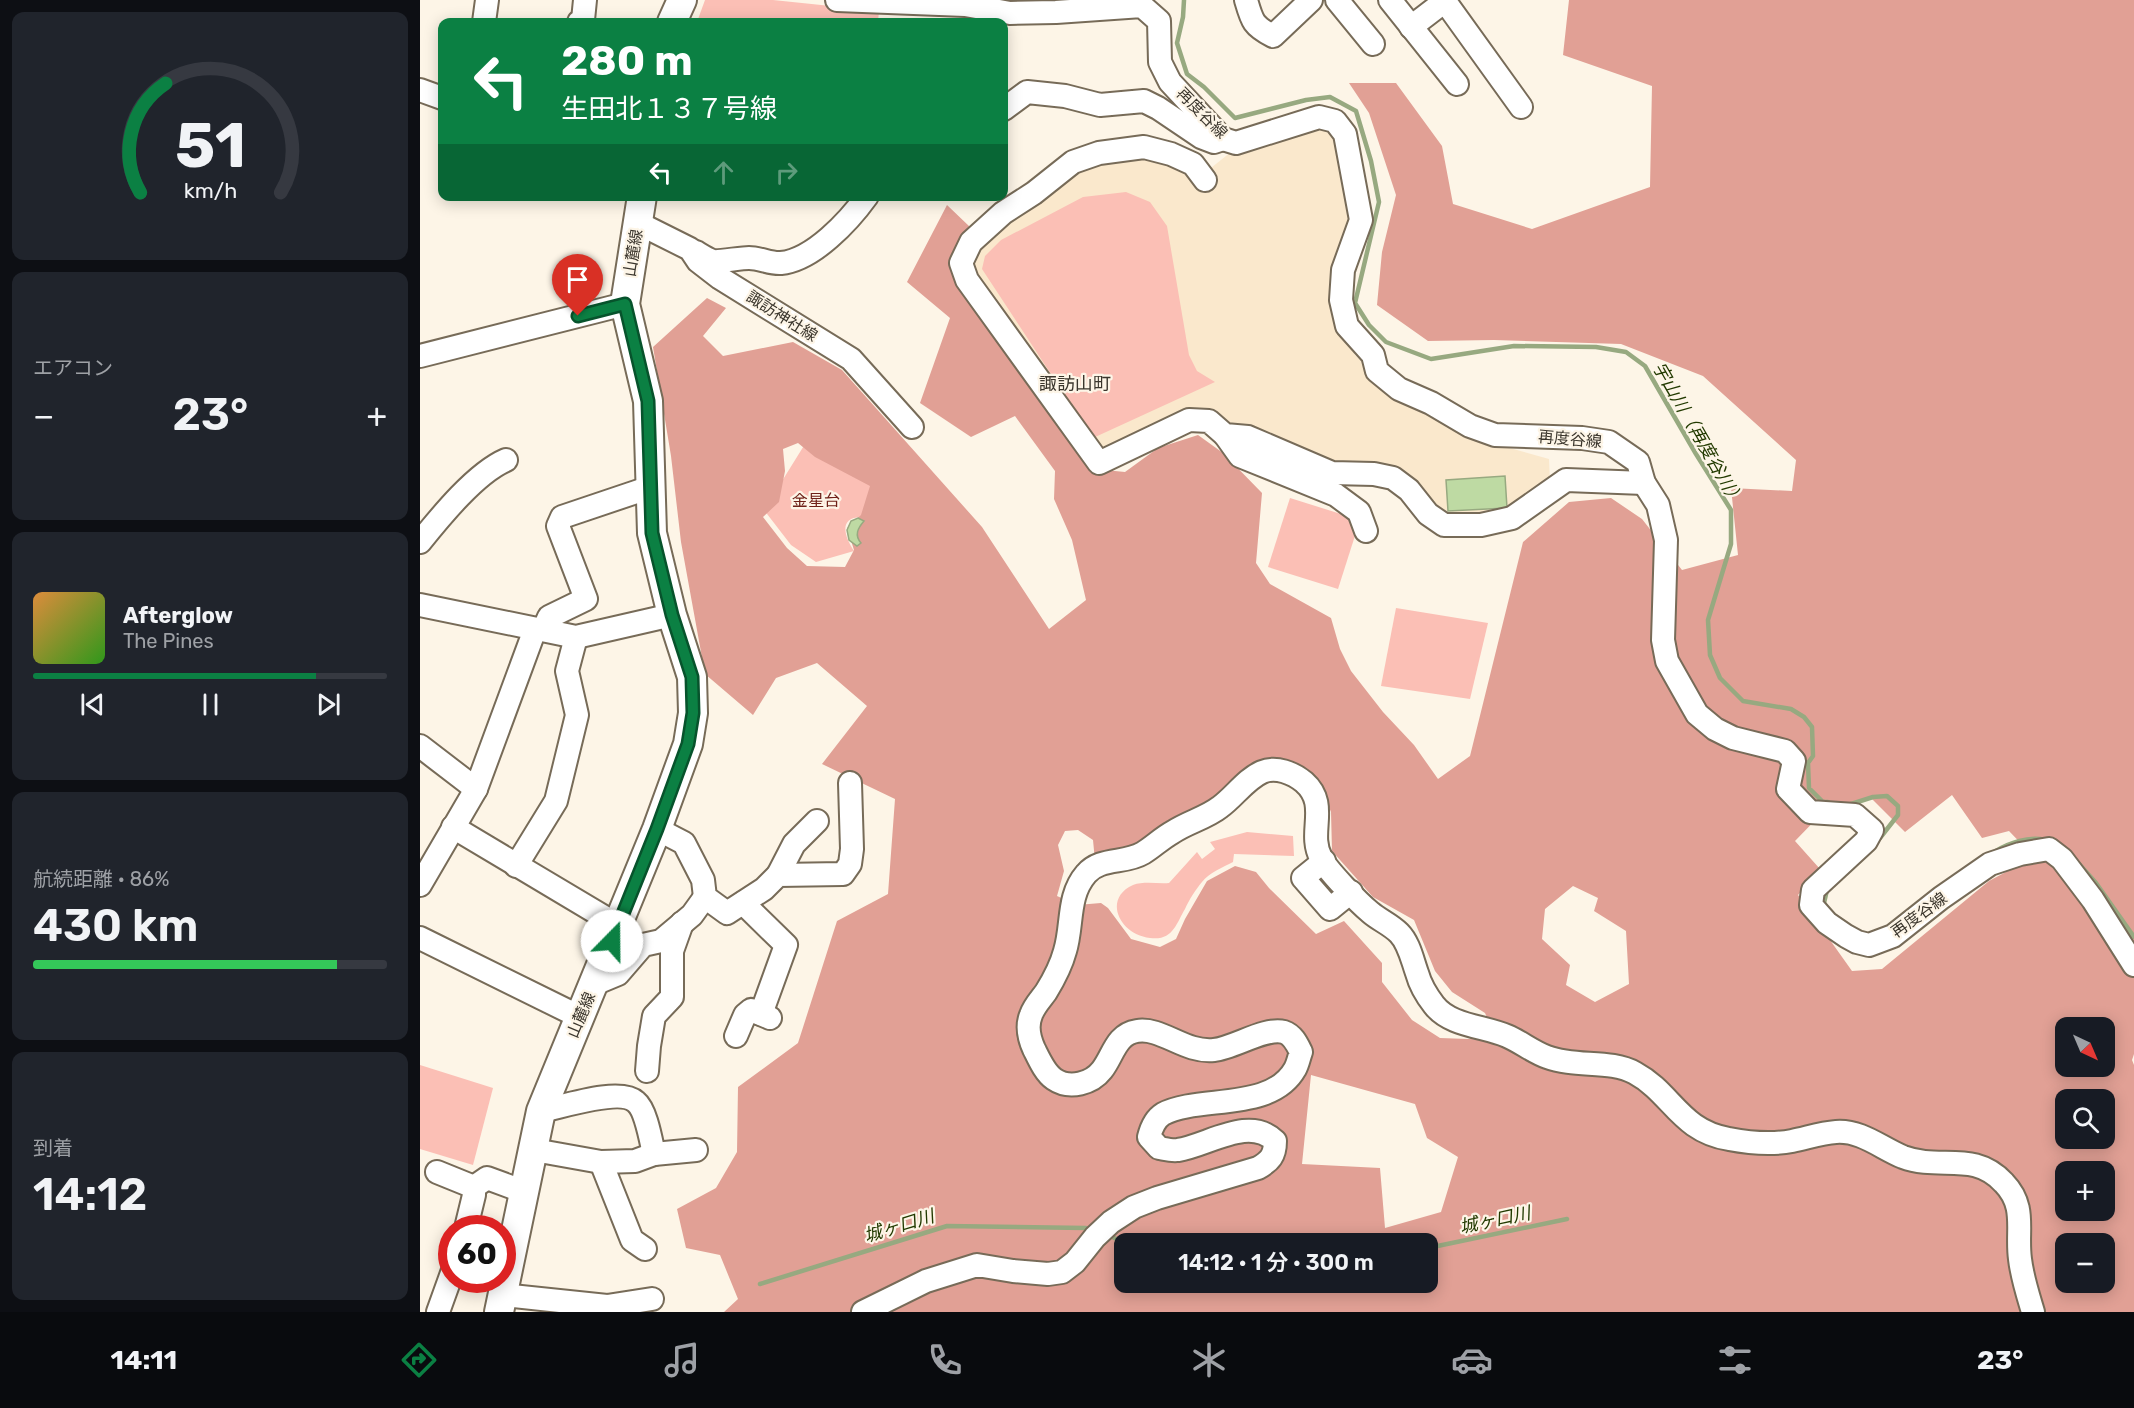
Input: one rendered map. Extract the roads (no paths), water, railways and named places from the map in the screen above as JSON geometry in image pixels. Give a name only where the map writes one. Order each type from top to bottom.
[{"type":"main road","points":[[674,18],[682,0]]},
{"type":"main road","name":"山麓線","points":[[501,1304],[542,1111],[657,829],[688,744],[693,713],[692,677],[672,615],[652,533],[648,401],[625,304],[640,210]]},
{"type":"street","points":[[485,18],[487,0]]},
{"type":"street","points":[[582,18],[585,0]]},
{"type":"street","name":"再度谷線","points":[[837,0],[964,5],[1010,14],[1056,12],[1142,3],[1159,21],[1160,62],[1170,82],[1223,139],[1236,143],[1319,117],[1335,121],[1345,134],[1361,220],[1343,270],[1341,300],[1347,326],[1373,355],[1377,370],[1399,389],[1431,403],[1470,426],[1495,435],[1582,438],[1610,442],[1638,462],[1644,483],[1658,505],[1666,540],[1663,640],[1667,661],[1697,714],[1715,729],[1733,738],[1785,751],[1794,761],[1788,789],[1810,812],[1855,815],[1872,830],[1866,842],[1813,890],[1811,905],[1827,923],[1857,942],[1869,945],[1882,941],[1893,936],[1941,898],[1990,864],[2020,854],[2049,849],[2062,860],[2093,900],[2134,965]]},
{"type":"street","points":[[1246,0],[1252,20],[1259,29],[1273,36],[1311,0]]},
{"type":"street","points":[[1337,0],[1373,44]]},
{"type":"street","points":[[1390,0],[1457,84]]},
{"type":"street","points":[[1411,27],[1444,1],[1521,107]]},
{"type":"street","points":[[420,90],[438,97]]},
{"type":"street","points":[[1008,107],[1027,92],[1065,96],[1100,105],[1144,101],[1201,136],[1214,142],[1223,139]]},
{"type":"street","points":[[1205,180],[1193,164],[1171,154],[1144,147],[1099,153],[1073,162],[1034,193],[1002,213],[971,242],[961,263],[967,280],[1099,463],[1189,420],[1209,421],[1225,435],[1240,456],[1336,495],[1359,512],[1366,531]]},
{"type":"street","points":[[690,249],[714,262],[735,258],[757,258],[778,263],[797,261],[837,230],[854,214],[863,201]]},
{"type":"street","name":"諏訪神社線","points":[[640,210],[690,249],[698,261],[720,278],[851,359],[912,427]]},
{"type":"street","points":[[420,356],[625,304]]},
{"type":"street","points":[[1225,435],[1248,437],[1332,473],[1374,474],[1393,478],[1409,490],[1428,514],[1444,525],[1481,525],[1512,518],[1566,480],[1644,483]]},
{"type":"street","points":[[420,542],[443,515],[492,466],[506,459]]},
{"type":"street","points":[[420,885],[476,789],[534,633],[545,626],[549,617],[586,599],[558,526],[562,517],[651,487]]},
{"type":"street","points":[[420,605],[576,637],[672,615]]},
{"type":"street","points":[[516,866],[556,801],[577,715],[567,671],[576,637]]},
{"type":"street","points":[[420,746],[476,789]]},
{"type":"street","points":[[863,1312],[926,1281],[977,1265],[1048,1274],[1062,1272],[1075,1262],[1095,1237],[1111,1222],[1134,1207],[1258,1168],[1270,1161],[1275,1153],[1275,1142],[1267,1134],[1252,1131],[1230,1134],[1177,1150],[1159,1148],[1149,1137],[1152,1127],[1161,1115],[1180,1109],[1252,1097],[1284,1082],[1295,1070],[1301,1052],[1295,1040],[1283,1032],[1268,1033],[1218,1050],[1199,1050],[1181,1045],[1154,1032],[1140,1030],[1128,1033],[1116,1044],[1102,1071],[1088,1082],[1070,1084],[1054,1079],[1040,1062],[1030,1040],[1028,1028],[1032,1012],[1057,972],[1066,948],[1075,890],[1089,870],[1101,863],[1139,856],[1175,830],[1215,812],[1262,772],[1275,769],[1290,774],[1305,783],[1315,796],[1319,810],[1316,835],[1320,858],[1370,913],[1389,924],[1404,937],[1419,980],[1433,1005],[1442,1014],[1457,1021],[1509,1036],[1546,1057],[1572,1064],[1618,1066],[1634,1072],[1648,1081],[1682,1117],[1704,1132],[1722,1138],[1773,1143],[1838,1131],[1857,1134],[1916,1161],[1978,1164],[1996,1174],[2009,1187],[2019,1204],[2020,1261],[2032,1312]]},
{"type":"street","points":[[778,875],[843,874],[850,864],[852,849],[850,783]]},
{"type":"street","points":[[705,897],[727,913],[764,889],[778,875],[794,844],[817,821]]},
{"type":"street","points":[[453,827],[618,926]]},
{"type":"street","points":[[594,984],[618,974],[643,945],[661,942],[692,915],[705,897],[703,880],[684,843],[657,829]]},
{"type":"street","points":[[736,1036],[745,1015],[751,1010],[765,1016],[786,945],[743,903]]},
{"type":"street","points":[[647,1071],[654,1016],[672,997],[672,951],[682,923]]},
{"type":"street","points":[[420,938],[580,1017]]},
{"type":"street","points":[[542,1111],[609,1096],[626,1096],[637,1102],[646,1123],[654,1154]]},
{"type":"street","points":[[534,1150],[601,1162],[635,1161],[654,1154],[696,1150]]},
{"type":"street","points":[[601,1162],[632,1240],[645,1249]]},
{"type":"street","points":[[437,1172],[474,1187]]},
{"type":"street","points":[[474,1187],[487,1178],[525,1192]]},
{"type":"street","points":[[469,1215],[474,1187]]},
{"type":"street","points":[[438,1312],[445,1293]]},
{"type":"street","points":[[501,1304],[612,1309],[652,1299]]},
{"type":"waterway","name":"宇山川（再度谷川）","points":[[1184,0],[1177,43],[1187,74],[1204,87],[1235,118],[1306,100],[1330,97],[1356,111],[1371,161],[1379,202],[1355,303],[1369,325],[1386,342],[1431,359],[1514,346],[1596,347],[1626,352],[1645,366],[1731,510],[1731,544],[1708,620],[1710,655],[1720,678],[1743,701],[1791,709],[1804,717],[1812,727],[1813,756],[1808,763],[1809,788],[1823,802],[1828,802]]},
{"type":"waterway","name":"宇山川（再度谷川）","points":[[1848,805],[1873,797],[1887,796],[1898,806],[1898,815],[1880,838]]},
{"type":"waterway","name":"宇山川（再度谷川）","points":[[1996,851],[2019,841],[2045,840]]},
{"type":"waterway","name":"宇山川（再度谷川）","points":[[2072,856],[2096,883],[2134,937]]},
{"type":"waterway","name":"宇山川（再度谷川）","points":[[1827,890],[1824,903],[1827,908]]},
{"type":"waterway","name":"城ヶ口川","points":[[1438,1246],[1567,1219]]},
{"type":"waterway","name":"城ヶ口川","points":[[760,1284],[947,1226],[1086,1228]]},
{"type":"district","name":"諏訪山町","points":[[1075,384]]},
{"type":"park label","name":"金星台","points":[[816,500]]}]
